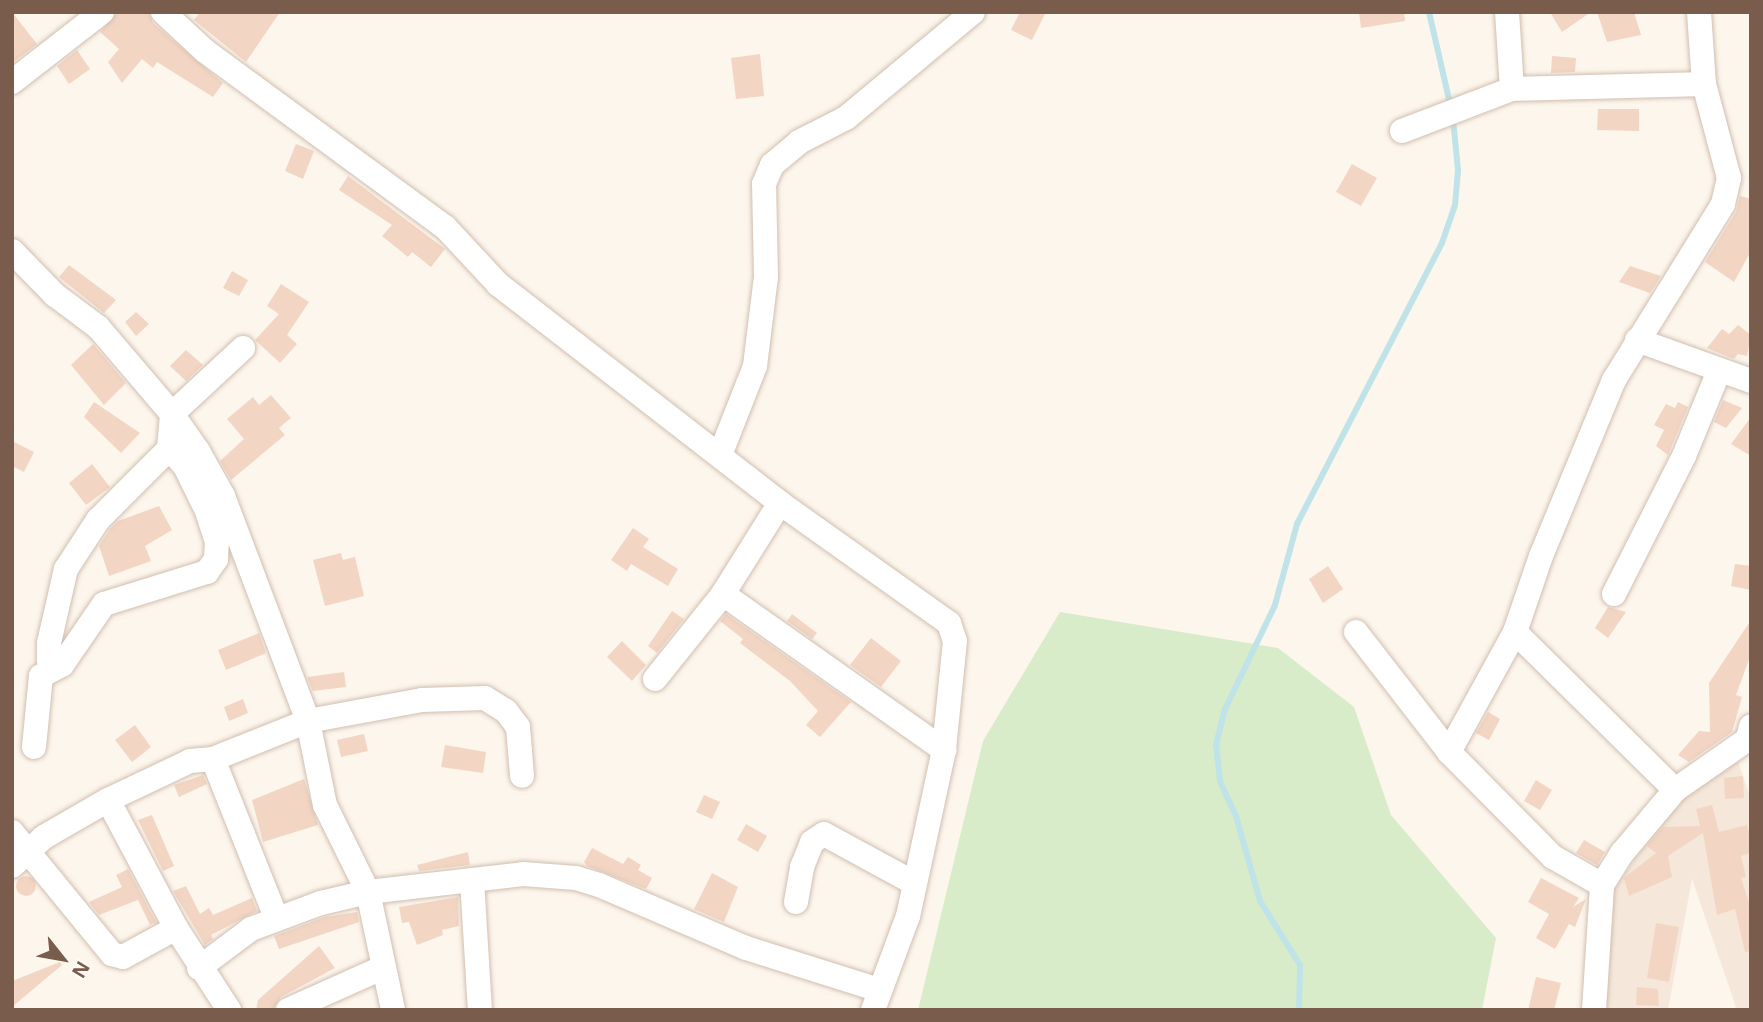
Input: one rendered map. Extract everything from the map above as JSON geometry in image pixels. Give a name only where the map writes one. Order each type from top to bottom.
[{"type":"street","points":[[13,79],[102,12]]},
{"type":"street","points":[[163,12],[205,51],[445,227],[498,284],[780,503],[949,623],[956,641],[955,671],[944,750],[908,916],[876,1000],[576,878],[523,874],[368,892],[276,917],[251,929],[199,968]]},
{"type":"street","points":[[720,455],[755,366],[766,277],[764,184],[772,165],[799,142],[846,118],[973,12]]},
{"type":"street","points":[[1507,12],[1512,89]]},
{"type":"street","points":[[1450,752],[1515,632],[1541,556],[1614,380],[1637,340],[1712,229],[1723,204],[1729,178],[1704,84],[1699,12]]},
{"type":"street","points":[[1402,131],[1512,89],[1704,84]]},
{"type":"street","points":[[12,251],[55,295],[98,327],[172,414],[223,496],[308,721],[326,805],[368,892],[393,1010]]},
{"type":"street","points":[[1637,340],[1751,381]]},
{"type":"street","points":[[54,666],[49,660],[49,643],[66,569],[98,520],[169,449],[172,414],[243,348]]},
{"type":"street","points":[[1614,594],[1684,456],[1719,371]]},
{"type":"street","points":[[34,747],[41,676],[54,666],[62,665],[104,604],[207,572],[214,563],[217,542],[207,511],[185,466],[169,449]]},
{"type":"street","points":[[655,679],[723,594],[780,503]]},
{"type":"street","points":[[723,594],[944,750]]},
{"type":"street","points":[[1356,632],[1450,752],[1553,857],[1602,885]]},
{"type":"street","points":[[1515,632],[1675,790]]},
{"type":"street","points":[[21,858],[108,800],[190,761],[213,759],[308,721],[422,700],[485,698],[506,711],[518,727],[522,776]]},
{"type":"street","points":[[1594,1010],[1602,885],[1623,852],[1675,790],[1750,738]]},
{"type":"street","points":[[213,759],[276,917]]},
{"type":"street","points":[[108,800],[199,968],[229,1010]]},
{"type":"street","points":[[12,832],[21,858],[112,954],[123,957],[176,928]]},
{"type":"street","points":[[796,902],[802,867],[812,842],[824,834],[914,883]]},
{"type":"street","points":[[472,880],[480,1010]]},
{"type":"street","points":[[288,1010],[384,967]]},
{"type":"shaded area","points":[[1737,759],[1751,799],[1751,1010],[1737,1010],[1692,879],[1668,1010],[1605,1010],[1614,889],[1673,805]]},
{"type":"green space","points":[[1060,612],[1278,648],[1354,707],[1391,815],[1496,938],[1482,1010],[918,1010],[983,741]]},
{"type":"building","points":[[12,12],[37,44],[12,63]]},
{"type":"building","points":[[117,12],[149,12],[153,23],[223,83],[213,97],[157,62],[153,68],[142,59],[122,83],[108,62],[119,49],[100,32]]},
{"type":"building","points":[[200,12],[280,12],[246,62],[194,20]]},
{"type":"building","points":[[1020,12],[1046,12],[1032,40],[1011,30]]},
{"type":"building","points":[[1359,12],[1404,12],[1405,21],[1361,28]]},
{"type":"building","points":[[1550,12],[1591,12],[1562,32]]},
{"type":"building","points":[[1597,12],[1634,12],[1641,35],[1607,42]]},
{"type":"building","points":[[77,50],[90,69],[69,84],[57,66]]},
{"type":"building","points":[[760,54],[764,96],[736,99],[731,58]]},
{"type":"building","points":[[1552,56],[1576,58],[1575,72],[1551,73]]},
{"type":"building","points":[[1598,109],[1639,109],[1639,131],[1597,130]]},
{"type":"building","points":[[296,144],[314,151],[303,179],[285,171]]},
{"type":"building","points":[[1352,164],[1377,178],[1361,206],[1336,192]]},
{"type":"building","points":[[348,176],[445,249],[431,267],[412,252],[408,257],[382,236],[392,225],[339,190]]},
{"type":"building","points":[[1740,196],[1751,199],[1751,251],[1734,282],[1705,262],[1736,212]]},
{"type":"building","points":[[69,265],[116,300],[104,313],[59,277]]},
{"type":"building","points":[[1630,266],[1661,276],[1650,293],[1619,282]]},
{"type":"building","points":[[232,271],[248,280],[239,296],[223,288]]},
{"type":"building","points":[[281,284],[309,302],[287,335],[297,344],[280,363],[255,340],[279,314],[267,306]]},
{"type":"building","points":[[136,312],[149,324],[136,336],[125,322]]},
{"type":"building","points":[[1738,325],[1751,335],[1747,356],[1738,354],[1734,359],[1707,348],[1722,329],[1729,334]]},
{"type":"building","points":[[93,344],[126,383],[104,405],[71,365]]},
{"type":"building","points":[[186,350],[203,365],[186,381],[170,366]]},
{"type":"building","points":[[271,395],[291,418],[279,428],[285,435],[231,480],[220,461],[244,439],[227,419],[253,397],[259,405]]},
{"type":"building","points":[[1723,400],[1742,408],[1726,428],[1714,422]]},
{"type":"building","points":[[94,402],[140,433],[121,453],[84,417]]},
{"type":"building","points":[[1678,402],[1688,407],[1668,455],[1656,446],[1664,430],[1654,425],[1666,404],[1675,408]]},
{"type":"building","points":[[1751,417],[1751,456],[1731,444]]},
{"type":"building","points":[[12,441],[34,452],[24,472],[12,466]]},
{"type":"building","points":[[92,464],[110,487],[86,505],[69,483]]},
{"type":"building","points":[[159,506],[172,530],[145,546],[151,561],[109,576],[99,546],[110,529],[118,521]]},
{"type":"building","points":[[633,528],[649,539],[643,547],[678,569],[668,586],[631,564],[627,571],[611,560]]},
{"type":"building","points":[[341,553],[343,560],[355,557],[364,596],[325,606],[313,560]]},
{"type":"building","points":[[1735,564],[1751,566],[1751,590],[1731,586]]},
{"type":"building","points":[[1328,566],[1343,589],[1323,603],[1309,579]]},
{"type":"building","points":[[1608,607],[1626,612],[1608,638],[1595,628]]},
{"type":"building","points":[[672,611],[684,619],[657,653],[648,646]]},
{"type":"building","points":[[726,614],[851,702],[820,737],[806,725],[818,711],[790,681],[740,643],[743,639],[720,621]]},
{"type":"building","points":[[792,614],[817,633],[812,639],[787,621]]},
{"type":"building","points":[[1751,620],[1751,654],[1736,695],[1742,697],[1732,732],[1689,762],[1678,755],[1699,731],[1710,732],[1709,683]]},
{"type":"building","points":[[259,633],[266,653],[226,670],[218,650]]},
{"type":"building","points":[[871,638],[901,661],[881,687],[850,665]]},
{"type":"building","points":[[622,641],[646,665],[632,681],[607,657]]},
{"type":"building","points":[[344,672],[346,687],[313,691],[307,677]]},
{"type":"building","points":[[243,699],[248,713],[229,721],[224,707]]},
{"type":"building","points":[[1488,712],[1500,719],[1489,740],[1476,733]]},
{"type":"building","points":[[135,725],[151,747],[132,762],[115,740]]},
{"type":"building","points":[[364,734],[368,751],[341,757],[337,740]]},
{"type":"building","points":[[445,745],[486,752],[483,773],[441,767]]},
{"type":"building","points":[[203,775],[207,784],[179,797],[174,785]]},
{"type":"building","points":[[1743,776],[1744,798],[1725,799],[1724,778]]},
{"type":"building","points":[[304,779],[318,825],[263,842],[252,800]]},
{"type":"building","points":[[1536,780],[1552,790],[1540,810],[1524,801]]},
{"type":"building","points":[[704,795],[720,802],[712,819],[696,812]]},
{"type":"building","points":[[1712,805],[1719,832],[1747,825],[1751,853],[1741,856],[1746,877],[1741,878],[1751,909],[1751,951],[1745,952],[1735,909],[1717,915],[1703,833],[1668,856],[1672,877],[1629,896],[1624,878],[1656,853],[1647,846],[1663,827],[1700,826],[1696,809]]},
{"type":"building","points":[[152,815],[174,866],[163,871],[138,820]]},
{"type":"building","points":[[746,824],[767,836],[758,852],[737,840]]},
{"type":"building","points":[[1584,840],[1605,852],[1597,865],[1576,853]]},
{"type":"building","points":[[592,848],[623,864],[628,857],[641,865],[638,870],[652,878],[646,889],[587,866],[584,862]]},
{"type":"building","points":[[468,852],[470,865],[419,871],[417,865]]},
{"type":"building","points":[[128,869],[156,922],[150,925],[138,900],[99,915],[89,902],[122,887],[116,875]]},
{"type":"building","points":[[712,873],[738,887],[724,922],[694,909]]},
{"type":"building","points":[[26,876],[33,879],[36,886],[33,893],[26,896],[19,893],[16,886],[19,879]]},
{"type":"building","points":[[1541,878],[1579,898],[1573,907],[1586,899],[1575,927],[1569,924],[1555,949],[1536,938],[1549,914],[1528,902]]},
{"type":"building","points":[[186,886],[200,914],[209,908],[213,915],[252,898],[257,911],[211,935],[213,939],[205,945],[173,891]]},
{"type":"building","points":[[458,897],[459,926],[442,930],[443,935],[417,945],[409,922],[402,923],[399,907]]},
{"type":"building","points":[[357,912],[359,922],[279,949],[274,936],[325,917]]},
{"type":"building","points":[[1656,923],[1679,927],[1669,982],[1647,978]]},
{"type":"building","points":[[319,946],[335,968],[281,997],[273,1010],[256,1010],[258,1000]]},
{"type":"building","points":[[60,962],[62,965],[12,1007],[12,981]]},
{"type":"building","points":[[1536,977],[1561,983],[1554,1010],[1528,1010]]},
{"type":"building","points":[[1637,987],[1658,989],[1659,1006],[1636,1005]]},
{"type":"waterway","points":[[1429,12],[1451,108]]},
{"type":"waterway","points":[[1299,1010],[1300,965],[1260,901],[1236,816],[1220,781],[1216,745],[1225,709],[1275,605],[1297,524],[1442,243],[1455,205],[1458,170],[1453,119]]}]
